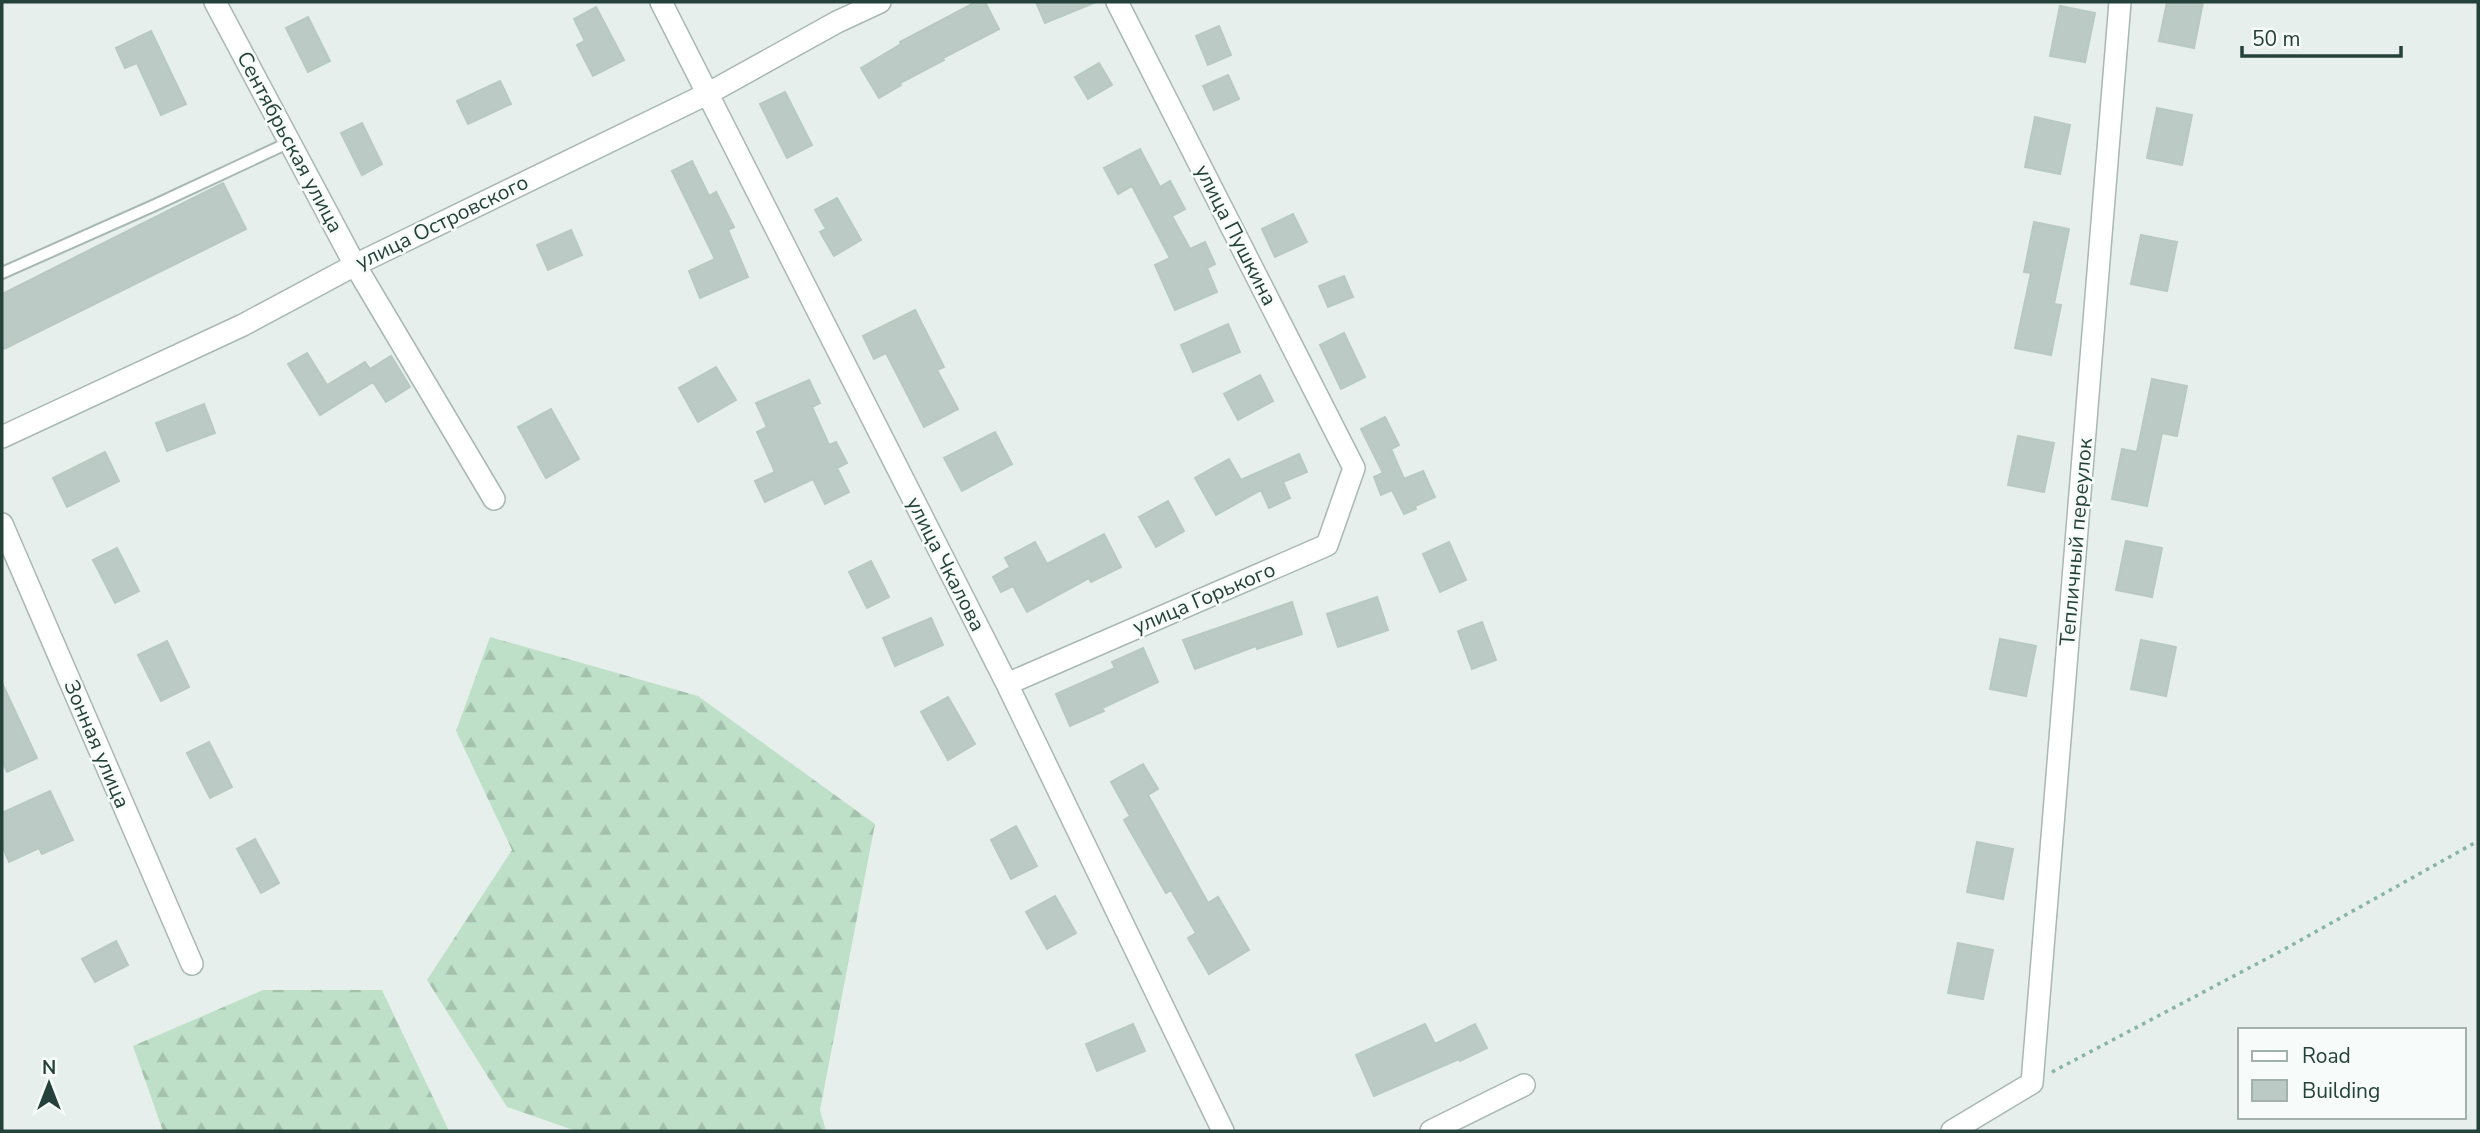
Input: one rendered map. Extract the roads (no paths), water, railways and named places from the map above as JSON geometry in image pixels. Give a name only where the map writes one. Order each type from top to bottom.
[{"type":"street","name":"Сентябрьская улица","points":[[215,2],[355,265],[494,499]]},
{"type":"street","name":"улица Чкалова","points":[[661,2],[1007,684],[1223,1131]]},
{"type":"street","name":"улица Островского","points":[[2,437],[243,325],[355,265],[709,93],[837,22],[880,2]]},
{"type":"street","name":"улица Пушкина","points":[[1117,2],[1354,468]]},
{"type":"street","name":"Тепличный переулок","points":[[1952,1131],[2032,1083],[2120,2]]},
{"type":"street","name":"улица Горького","points":[[1007,684],[1327,545],[1354,468]]},
{"type":"street","name":"Зонная улица","points":[[2,524],[192,964]]},
{"type":"street","points":[[1431,1131],[1524,1085]]},
{"type":"lane","points":[[2,273],[143,211],[289,142]]}]
